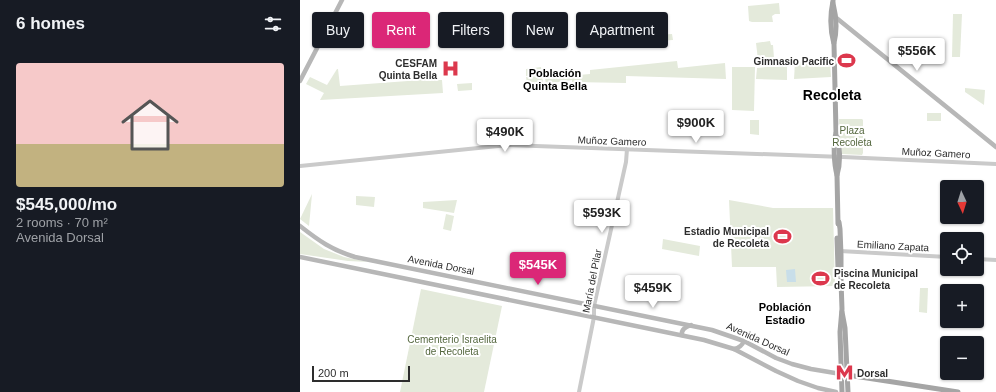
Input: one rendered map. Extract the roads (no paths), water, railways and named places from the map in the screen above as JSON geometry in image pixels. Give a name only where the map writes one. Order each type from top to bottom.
[{"type":"main road","points":[[300,81],[342,0]]},
{"type":"main road","points":[[833,1],[831,8],[833,16],[832,37],[834,44],[836,132],[834,139],[837,156],[835,168],[838,175],[840,229],[839,251],[842,309],[840,349],[842,392]]},
{"type":"main road","points":[[833,16],[996,147]]},
{"type":"main road","name":"Avenida Dorsal","points":[[300,226],[328,247],[355,257],[720,332],[744,340],[776,358],[813,369],[958,392]]},
{"type":"main road","name":"Avenida Dorsal","points":[[300,257],[710,341],[734,349],[798,381],[836,392]]},
{"type":"main road","points":[[842,309],[845,323],[848,392]]},
{"type":"main road","points":[[682,335],[683,329],[691,325]]},
{"type":"main road","points":[[734,349],[739,348],[744,340]]},
{"type":"main road","points":[[840,349],[847,355]]},
{"type":"street","name":"Muñoz Gamero","points":[[300,166],[502,145],[837,156],[996,164]]},
{"type":"street","name":"María del Pilar","points":[[579,392],[594,317],[594,306],[626,162],[627,149]]},
{"type":"street","name":"Emiliano Zapata","points":[[839,251],[940,257]]},
{"type":"street","points":[[984,259],[996,260]]},
{"type":"water","points":[[795,269],[796,282],[787,282],[786,270]]},
{"type":"place","name":"Gimnasio Pacific","points":[[847,61]]},
{"type":"place","name":"CESFAM Quinta Bella","points":[[450,69]]},
{"type":"place","name":"Estadio Municipal de Recoleta","points":[[782,237]]},
{"type":"place","name":"Piscina Municipal de Recoleta","points":[[821,279]]},
{"type":"place","name":"Dorsal","points":[[844,373]]},
{"type":"district","name":"Población Quinta Bella","points":[[555,79]]},
{"type":"district","name":"Recoleta","points":[[832,95]]},
{"type":"district","name":"Población Estadio","points":[[785,313]]},
{"type":"park label","name":"Plaza Recoleta","points":[[852,136]]},
{"type":"park label","name":"Cementerio Israelita de Recoleta","points":[[452,344]]}]
